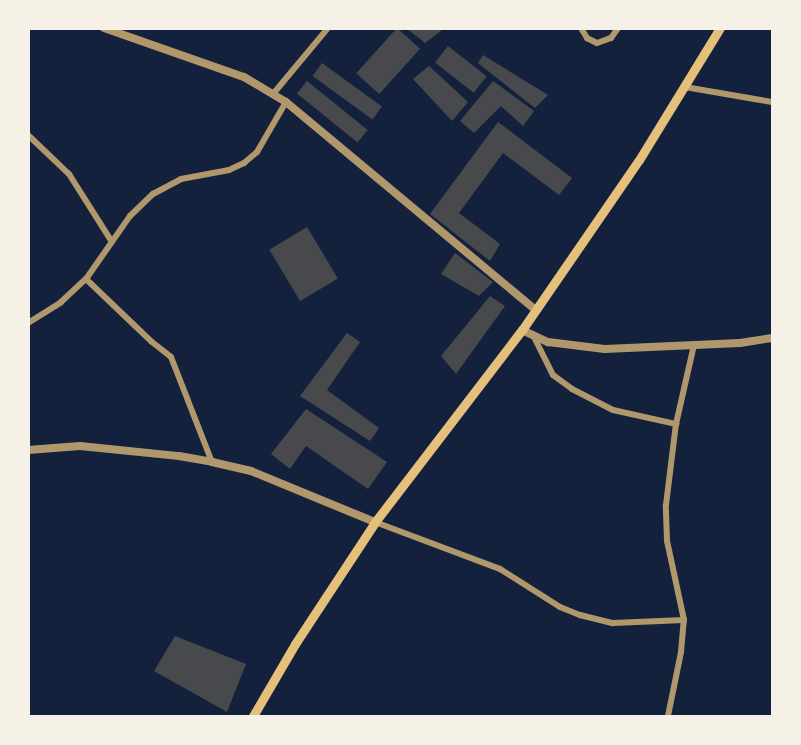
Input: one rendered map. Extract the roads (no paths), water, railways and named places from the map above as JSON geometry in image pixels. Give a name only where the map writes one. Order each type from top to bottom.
[{"type":"main road","points":[[253,716],[295,644],[375,522],[536,310],[639,160],[720,28]]},
{"type":"street","points":[[104,28],[244,77],[286,102],[536,310]]},
{"type":"street","points":[[273,94],[328,28]]},
{"type":"street","points":[[581,28],[587,38],[597,44],[611,38],[618,28]]},
{"type":"street","points":[[685,87],[772,102]]},
{"type":"street","points":[[28,323],[86,279],[130,216],[153,194],[181,179],[229,170],[244,163],[257,152],[286,102]]},
{"type":"street","points":[[28,135],[69,174],[112,242]]},
{"type":"street","points":[[86,279],[171,357],[212,462]]},
{"type":"street","points":[[522,330],[548,342],[585,348],[740,343],[772,338]]},
{"type":"street","points":[[534,336],[553,375],[572,389],[613,411],[676,424]]},
{"type":"street","points":[[668,717],[681,651],[684,620],[665,526],[676,424],[694,345]]},
{"type":"street","points":[[28,450],[80,446],[179,456],[251,471],[375,522],[500,569],[560,607],[580,615],[613,623],[684,620]]}]
